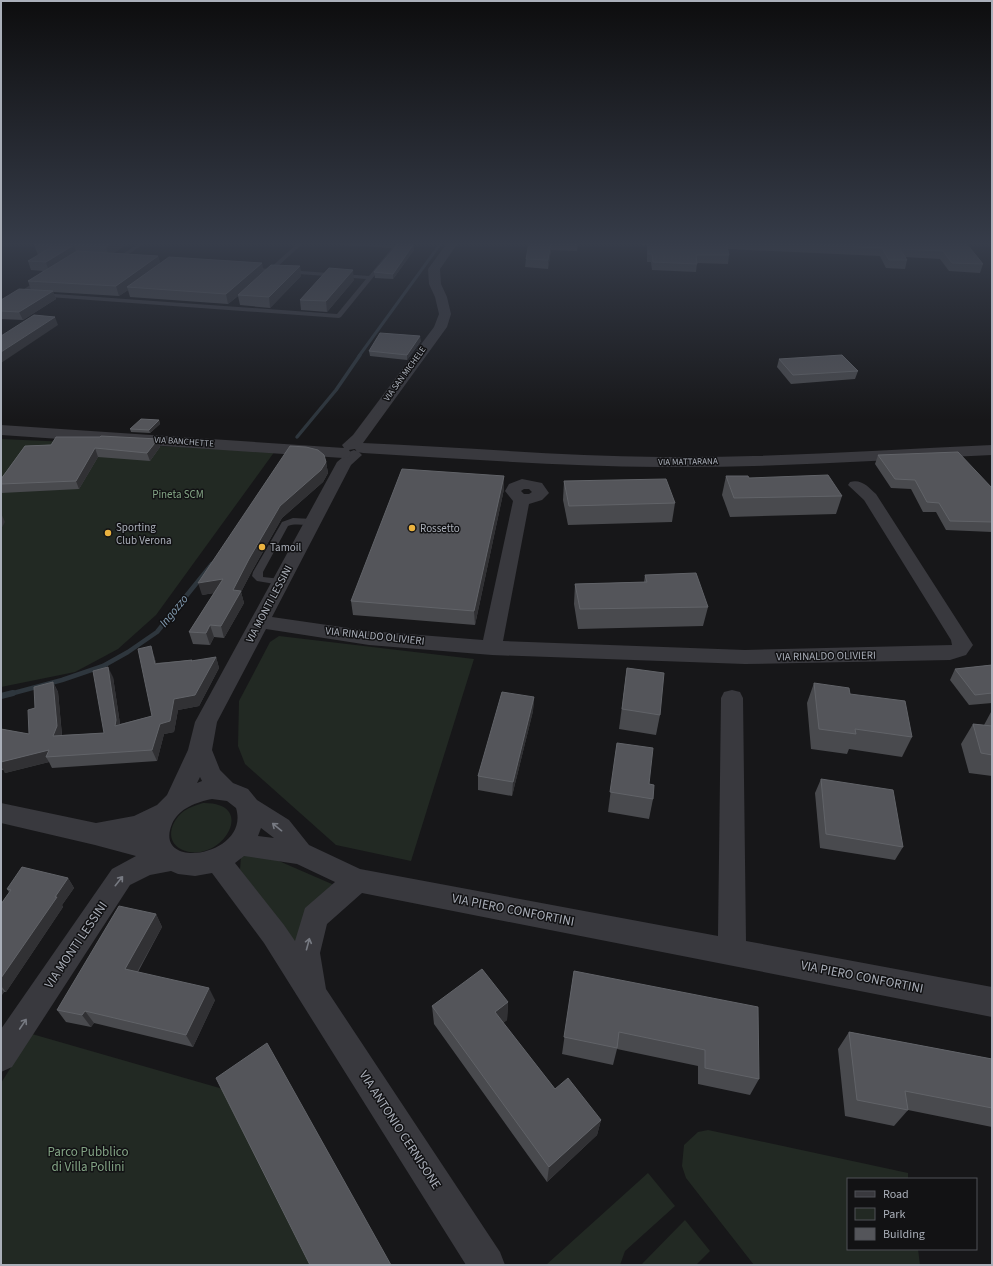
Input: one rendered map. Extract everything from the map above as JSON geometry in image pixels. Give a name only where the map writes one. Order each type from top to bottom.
[{"type":"street","name":"VIA SAN MICHELE","points":[[352,450],[440,326],[444,314],[442,302]]},
{"type":"street","name":"VIA BANCHETTE","points":[[1,430],[319,450],[352,450]]},
{"type":"street","name":"VIA MATTARANA","points":[[352,450],[384,449],[589,460],[660,462],[812,458],[992,450]]},
{"type":"street","name":"VIA MONTI LESSINI","points":[[172,806],[200,750],[206,722],[352,450]]},
{"type":"street","name":"VIA RINALDO OLIVIERI","points":[[259,621],[369,638],[492,648],[745,657],[950,653],[959,650],[963,645],[961,640],[870,497],[856,485]]},
{"type":"street","points":[[492,648],[522,499]]},
{"type":"street","points":[[732,698],[732,952]]},
{"type":"street","points":[[200,750],[211,776],[224,790]]},
{"type":"street","points":[[1,813],[95,834],[189,865],[200,865],[228,852],[246,835],[250,825],[251,816],[243,799],[234,793],[224,790],[200,791],[138,826],[95,834]]},
{"type":"street","points":[[165,856],[158,846],[156,832],[158,826],[172,806]]},
{"type":"street","name":"VIA PIERO CONFORTINI","points":[[248,807],[280,828],[300,853]]},
{"type":"street","name":"VIA PIERO CONFORTINI","points":[[228,852],[300,853],[357,880],[992,1002]]},
{"type":"street","name":"VIA ANTONIO CERNISONE","points":[[228,852],[274,934],[487,1265]]},
{"type":"street","name":"VIA MONTI LESSINI","points":[[1,1056],[121,877],[145,864],[165,856]]},
{"type":"street","name":"VIA ANTONIO CERNISONE","points":[[313,996],[306,953],[315,917],[357,880]]},
{"type":"lane","points":[[149,302],[339,316],[350,302]]},
{"type":"lane","points":[[231,308],[237,302]]},
{"type":"green space","name":"Sporting Club Verona","points":[[1,439],[275,451],[156,615],[118,649],[75,672],[1,687]]},
{"type":"green space","points":[[279,636],[474,659],[411,861],[336,845],[245,764],[238,746],[239,701],[270,642]]},
{"type":"green space","points":[[203,803],[219,805],[228,811],[232,820],[230,829],[224,839],[214,847],[202,852],[189,852],[181,849],[172,840],[171,834],[174,822],[184,811]]},
{"type":"green space","points":[[249,852],[272,858],[341,888],[296,943],[240,870],[241,856]]},
{"type":"green space","name":"Parco Pubblico di Villa Pollini","points":[[32,1034],[223,1089],[311,1265],[1,1265],[1,1083]]},
{"type":"green space","points":[[708,1130],[908,1173],[908,1178],[847,1178],[847,1250],[918,1250],[920,1265],[754,1265],[686,1178],[682,1166],[684,1145],[698,1132]]},
{"type":"green space","points":[[648,1173],[675,1206],[625,1251],[620,1265],[546,1265]]},
{"type":"green space","points":[[685,1220],[710,1251],[696,1265],[641,1265]]},
{"type":"building","points":[[1,302],[35,302],[19,312],[1,311]]},
{"type":"building","points":[[34,315],[55,317],[1,352],[1,336]]},
{"type":"building","points":[[380,333],[420,336],[407,355],[369,351]]},
{"type":"building","points":[[842,355],[858,371],[793,375],[779,359]]},
{"type":"building","points":[[141,419],[159,420],[149,430],[130,429]]},
{"type":"building","points":[[101,436],[158,439],[147,453],[95,448],[76,481],[1,484],[1,479],[25,446],[51,445],[56,437]]},
{"type":"building","points":[[290,446],[306,447],[318,450],[324,455],[326,462],[321,470],[280,506],[233,590],[241,591],[221,626],[210,625],[206,633],[189,632],[223,579],[198,583]]},
{"type":"building","points":[[958,452],[992,488],[992,522],[950,521],[939,503],[927,502],[915,480],[895,479],[878,455]]},
{"type":"building","points":[[402,469],[504,476],[474,611],[351,601]]},
{"type":"building","points":[[828,475],[842,496],[734,498],[726,476],[748,476],[749,478]]},
{"type":"building","points":[[666,479],[675,503],[569,506],[564,481]]},
{"type":"building","points":[[696,573],[708,607],[580,609],[575,584],[647,582],[645,575]]},
{"type":"building","points":[[151,646],[155,664],[216,657],[195,695],[174,699],[170,721],[160,724],[152,750],[46,757],[49,750],[1,762],[1,729],[29,734],[28,710],[35,708],[34,687],[53,682],[57,726],[53,736],[104,733],[93,671],[108,667],[116,720],[115,726],[152,716],[138,649]]},
{"type":"building","points":[[992,665],[992,693],[975,695],[955,669]]},
{"type":"building","points":[[627,668],[664,673],[660,715],[622,709]]},
{"type":"building","points":[[814,683],[849,688],[850,694],[905,701],[912,737],[855,729],[856,734],[819,729]]},
{"type":"building","points":[[502,692],[534,697],[513,782],[478,776]]},
{"type":"building","points":[[973,724],[992,726],[992,755],[981,753]]},
{"type":"building","points":[[617,743],[653,748],[649,784],[654,785],[653,799],[610,792]]},
{"type":"building","points":[[821,779],[893,790],[903,847],[826,834]]},
{"type":"building","points":[[22,867],[68,878],[55,897],[57,897],[1,978],[1,904],[11,890],[7,889]]},
{"type":"building","points":[[119,906],[156,914],[125,969],[209,988],[186,1035],[85,1011],[82,1015],[57,1010]]},
{"type":"building","points":[[482,969],[508,1002],[495,1012],[555,1089],[568,1078],[601,1120],[549,1167],[432,1006]]},
{"type":"building","points":[[574,971],[758,1007],[759,1079],[705,1068],[705,1050],[619,1032],[617,1048],[564,1037]]},
{"type":"building","points":[[849,1032],[992,1059],[992,1108],[905,1091],[908,1110],[857,1100]]},
{"type":"building","points":[[267,1043],[391,1265],[310,1265],[216,1078]]},
{"type":"waterway","name":"Ingozzo","points":[[359,356],[398,302]]},
{"type":"waterway","name":"Ingozzo","points":[[297,437],[336,390],[360,355]]},
{"type":"waterway","name":"Ingozzo","points":[[10,694],[62,680],[103,666],[128,652],[157,632],[212,564]]},
{"type":"waterway","name":"Ingozzo","points":[[1,696],[13,693]]},
{"type":"place","name":"Rossetto","points":[[412,528]]},
{"type":"place","name":"Sporting Club Verona","points":[[108,533]]},
{"type":"place","name":"Tamoil","points":[[262,547]]},
{"type":"park label","name":"Pineta SCM","points":[[178,494]]}]
